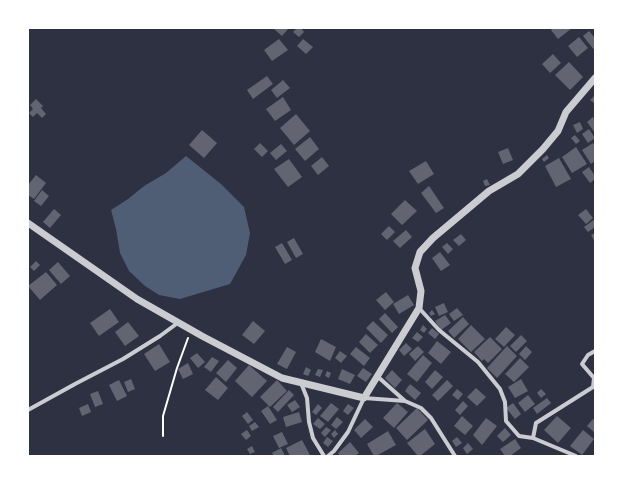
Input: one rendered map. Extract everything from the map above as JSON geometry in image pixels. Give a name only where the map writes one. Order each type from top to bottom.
[{"type":"street","points":[[328,456],[348,432],[364,398],[419,308],[421,291],[415,268],[420,252],[433,238],[489,191],[518,174],[543,149],[558,131],[566,112],[595,78]]},
{"type":"street","points":[[28,223],[138,299],[282,378],[364,398],[405,401]]},
{"type":"street","points":[[419,308],[439,330],[478,362],[500,389],[505,402],[506,421],[519,436],[532,438],[576,456]]},
{"type":"street","points":[[28,410],[123,359],[160,336],[179,322]]},
{"type":"street","points":[[532,438],[536,423],[593,387],[594,378],[582,364],[588,355],[595,351]]},
{"type":"street","points":[[378,376],[405,401],[421,408],[431,418],[455,456]]},
{"type":"street","points":[[301,383],[307,398],[308,422],[313,438],[324,456]]},
{"type":"path","points":[[163,436],[163,416],[177,368],[191,329]]},
{"type":"water","points":[[186,156],[221,184],[244,207],[250,233],[246,255],[230,284],[180,299],[159,295],[145,286],[129,271],[120,253],[111,210],[144,186],[166,173]]},
{"type":"building","points":[[273,28],[289,28],[282,36]]},
{"type":"building","points":[[297,28],[301,28],[304,32],[299,37],[293,32]]},
{"type":"building","points":[[553,28],[572,28],[558,39],[551,30]]},
{"type":"building","points":[[589,31],[595,38],[595,51],[583,36]]},
{"type":"building","points":[[579,37],[588,48],[577,57],[568,46]]},
{"type":"building","points":[[279,39],[288,50],[272,61],[264,50]]},
{"type":"building","points":[[303,39],[313,47],[306,54],[297,46]]},
{"type":"building","points":[[553,54],[561,63],[550,73],[542,64]]},
{"type":"building","points":[[569,62],[583,77],[570,90],[555,75]]},
{"type":"building","points":[[267,76],[273,84],[253,99],[247,90]]},
{"type":"building","points":[[283,80],[290,88],[277,98],[271,90]]},
{"type":"building","points":[[595,95],[595,103],[594,103],[590,100]]},
{"type":"building","points":[[283,97],[291,110],[275,121],[266,109]]},
{"type":"building","points":[[36,99],[43,106],[41,108],[46,114],[42,118],[37,113],[33,117],[29,113],[33,109],[30,105]]},
{"type":"building","points":[[296,114],[310,131],[294,145],[280,128]]},
{"type":"building","points":[[593,117],[595,120],[595,133],[587,122]]},
{"type":"building","points":[[580,122],[583,129],[577,133],[573,125]]},
{"type":"building","points":[[589,129],[595,138],[588,143],[582,134]]},
{"type":"building","points":[[202,130],[217,143],[204,158],[189,145]]},
{"type":"building","points":[[575,135],[580,141],[576,144],[571,138]]},
{"type":"building","points":[[310,137],[319,149],[305,161],[295,149]]},
{"type":"building","points":[[260,143],[268,151],[262,157],[254,149]]},
{"type":"building","points":[[593,143],[595,146],[595,161],[591,164],[582,150]]},
{"type":"building","points":[[281,144],[287,151],[276,160],[270,153]]},
{"type":"building","points":[[576,147],[587,164],[572,173],[562,157]]},
{"type":"building","points":[[508,148],[513,160],[503,164],[498,152]]},
{"type":"building","points":[[547,155],[549,158],[544,162],[542,159]]},
{"type":"building","points":[[322,157],[329,166],[318,175],[311,166]]},
{"type":"building","points":[[559,158],[571,179],[556,187],[545,166]]},
{"type":"building","points":[[289,159],[302,177],[288,187],[274,169]]},
{"type":"building","points":[[426,161],[434,174],[418,184],[409,171]]},
{"type":"building","points":[[589,167],[595,176],[595,179],[590,183],[582,172]]},
{"type":"building","points":[[36,175],[46,183],[34,199],[28,195],[28,185]]},
{"type":"building","points":[[487,179],[490,185],[485,186],[483,181]]},
{"type":"building","points":[[429,186],[444,208],[436,213],[421,193]]},
{"type":"building","points":[[42,190],[49,196],[41,206],[34,201]]},
{"type":"building","points":[[405,200],[417,211],[402,225],[391,214]]},
{"type":"building","points":[[54,209],[61,215],[50,228],[43,222]]},
{"type":"building","points":[[586,209],[593,218],[586,224],[578,215]]},
{"type":"building","points":[[595,219],[595,227],[588,232],[584,227]]},
{"type":"building","points":[[389,226],[395,232],[387,240],[381,234]]},
{"type":"building","points":[[406,230],[412,237],[400,248],[393,241]]},
{"type":"building","points":[[595,233],[595,242],[591,235]]},
{"type":"building","points":[[461,234],[466,240],[459,246],[453,240]]},
{"type":"building","points":[[294,238],[303,254],[296,258],[287,242]]},
{"type":"building","points":[[282,243],[292,260],[285,264],[275,247]]},
{"type":"building","points":[[447,243],[453,249],[448,254],[442,247]]},
{"type":"building","points":[[440,252],[450,265],[441,271],[432,258]]},
{"type":"building","points":[[36,261],[40,265],[34,271],[30,267]]},
{"type":"building","points":[[58,262],[70,276],[61,284],[49,270]]},
{"type":"building","points":[[46,272],[57,285],[40,300],[28,286]]},
{"type":"building","points":[[386,292],[394,302],[385,310],[376,300]]},
{"type":"building","points":[[408,295],[414,305],[399,314],[393,304]]},
{"type":"building","points":[[444,303],[448,312],[439,316],[435,307]]},
{"type":"building","points":[[457,308],[463,315],[454,321],[449,314]]},
{"type":"building","points":[[110,309],[119,322],[99,336],[90,323]]},
{"type":"building","points":[[432,310],[435,314],[431,316],[429,313]]},
{"type":"building","points":[[385,313],[398,327],[392,333],[379,319]]},
{"type":"building","points":[[445,315],[451,323],[441,330],[435,321]]},
{"type":"building","points":[[463,317],[469,324],[454,338],[448,331]]},
{"type":"building","points":[[253,321],[265,331],[254,344],[242,335]]},
{"type":"building","points":[[373,321],[388,335],[381,343],[366,328]]},
{"type":"building","points":[[128,322],[139,336],[125,346],[115,332]]},
{"type":"building","points":[[423,325],[427,329],[424,333],[420,330]]},
{"type":"building","points":[[471,325],[485,339],[471,352],[458,339]]},
{"type":"building","points":[[506,327],[515,335],[504,347],[495,339]]},
{"type":"building","points":[[432,328],[439,334],[435,339],[428,333]]},
{"type":"building","points":[[417,332],[423,337],[418,342],[412,338]]},
{"type":"building","points":[[366,334],[378,345],[370,353],[359,342]]},
{"type":"building","points":[[521,335],[527,341],[516,352],[510,346]]},
{"type":"building","points":[[490,337],[502,349],[488,363],[484,359],[482,361],[474,352]]},
{"type":"building","points":[[321,339],[336,347],[330,361],[315,352]]},
{"type":"building","points":[[437,341],[451,352],[441,364],[428,353]]},
{"type":"building","points":[[406,343],[412,349],[404,356],[399,350]]},
{"type":"building","points":[[159,344],[170,362],[155,371],[144,354]]},
{"type":"building","points":[[418,346],[424,352],[415,361],[409,354]]},
{"type":"building","points":[[507,346],[517,356],[497,378],[487,368]]},
{"type":"building","points":[[526,346],[532,352],[525,360],[519,354]]},
{"type":"building","points":[[287,347],[296,352],[287,369],[277,364]]},
{"type":"building","points":[[356,347],[370,358],[364,366],[350,354]]},
{"type":"building","points":[[340,351],[347,356],[341,363],[335,358]]},
{"type":"building","points":[[197,353],[205,362],[198,368],[190,358]]},
{"type":"building","points":[[423,355],[432,363],[417,382],[407,374]]},
{"type":"building","points":[[212,357],[219,361],[211,372],[204,367]]},
{"type":"building","points":[[520,358],[529,367],[514,382],[505,374]]},
{"type":"building","points":[[228,360],[237,368],[226,382],[216,373]]},
{"type":"building","points":[[188,363],[193,374],[183,379],[178,369]]},
{"type":"building","points":[[249,365],[267,381],[252,397],[235,381]]},
{"type":"building","points":[[306,367],[311,370],[308,376],[303,374]]},
{"type":"building","points":[[363,368],[372,374],[366,382],[357,376]]},
{"type":"building","points":[[318,369],[323,370],[320,377],[315,375]]},
{"type":"building","points":[[342,369],[355,375],[350,384],[338,379]]},
{"type":"building","points":[[392,370],[402,380],[395,388],[385,378]]},
{"type":"building","points":[[435,370],[443,377],[432,389],[425,382]]},
{"type":"building","points":[[327,371],[331,373],[329,378],[325,376]]},
{"type":"building","points":[[216,377],[228,388],[218,400],[205,390]]},
{"type":"building","points":[[131,379],[135,389],[128,392],[124,382]]},
{"type":"building","points":[[521,379],[528,391],[515,398],[508,387]]},
{"type":"building","points":[[119,380],[127,396],[117,401],[109,385]]},
{"type":"building","points":[[277,380],[287,391],[270,407],[260,397]]},
{"type":"building","points":[[447,380],[453,386],[438,401],[432,395]]},
{"type":"building","points":[[410,384],[421,393],[415,400],[405,391]]},
{"type":"building","points":[[476,388],[486,397],[477,406],[467,397]]},
{"type":"building","points":[[457,389],[463,394],[458,400],[452,395]]},
{"type":"building","points":[[541,389],[546,394],[541,398],[537,393]]},
{"type":"building","points":[[289,390],[294,395],[278,412],[273,407]]},
{"type":"building","points":[[98,391],[103,404],[95,407],[90,394]]},
{"type":"building","points":[[528,395],[535,404],[525,412],[518,403]]},
{"type":"building","points":[[547,398],[551,403],[537,414],[533,408]]},
{"type":"building","points":[[295,400],[300,407],[292,412],[287,405]]},
{"type":"building","points":[[463,401],[468,406],[460,415],[455,410]]},
{"type":"building","points":[[331,403],[339,409],[328,422],[320,416]]},
{"type":"building","points":[[397,403],[408,412],[394,428],[383,418]]},
{"type":"building","points":[[513,403],[521,414],[515,419],[506,408]]},
{"type":"building","points":[[88,404],[91,412],[82,416],[79,408]]},
{"type":"building","points":[[318,404],[322,408],[316,415],[312,412]]},
{"type":"building","points":[[348,404],[354,408],[348,415],[343,411]]},
{"type":"building","points":[[268,406],[277,420],[270,424],[261,411]]},
{"type":"building","points":[[417,408],[428,420],[407,440],[396,428]]},
{"type":"building","points":[[247,412],[253,420],[248,424],[242,416]]},
{"type":"building","points":[[299,412],[302,422],[286,427],[283,417]]},
{"type":"building","points":[[462,416],[473,426],[465,435],[454,426]]},
{"type":"building","points":[[557,416],[571,428],[558,443],[544,430]]},
{"type":"building","points":[[337,417],[343,422],[336,429],[331,425]]},
{"type":"building","points":[[318,418],[325,424],[320,429],[313,424]]},
{"type":"building","points":[[486,418],[497,426],[482,445],[473,435]]},
{"type":"building","points":[[365,419],[373,427],[361,438],[354,430]]},
{"type":"building","points":[[593,419],[595,421],[595,433],[587,426]]},
{"type":"building","points":[[255,422],[259,427],[252,431],[249,426]]},
{"type":"building","points":[[326,427],[331,430],[325,437],[321,433]]},
{"type":"building","points":[[505,428],[511,435],[503,442],[497,436]]},
{"type":"building","points":[[425,429],[435,444],[418,456],[407,443]]},
{"type":"building","points":[[247,430],[251,436],[246,440],[241,434]]},
{"type":"building","points":[[335,430],[338,434],[334,438],[331,434]]},
{"type":"building","points":[[583,430],[594,439],[582,455],[570,446]]},
{"type":"building","points":[[388,431],[396,445],[374,456],[367,444]]},
{"type":"building","points":[[282,432],[288,444],[279,448],[273,436]]},
{"type":"building","points":[[327,437],[333,441],[328,447],[323,443]]},
{"type":"building","points":[[457,437],[462,443],[456,447],[452,441]]},
{"type":"building","points":[[515,439],[521,448],[510,456],[505,456],[500,449]]},
{"type":"building","points":[[302,440],[310,455],[290,456],[286,448]]},
{"type":"building","points":[[350,442],[359,453],[355,456],[340,456],[338,453]]},
{"type":"building","points":[[468,443],[473,449],[467,454],[463,448]]},
{"type":"building","points":[[252,446],[255,452],[250,454],[247,449]]},
{"type":"building","points":[[281,448],[285,456],[274,456],[272,453]]}]
